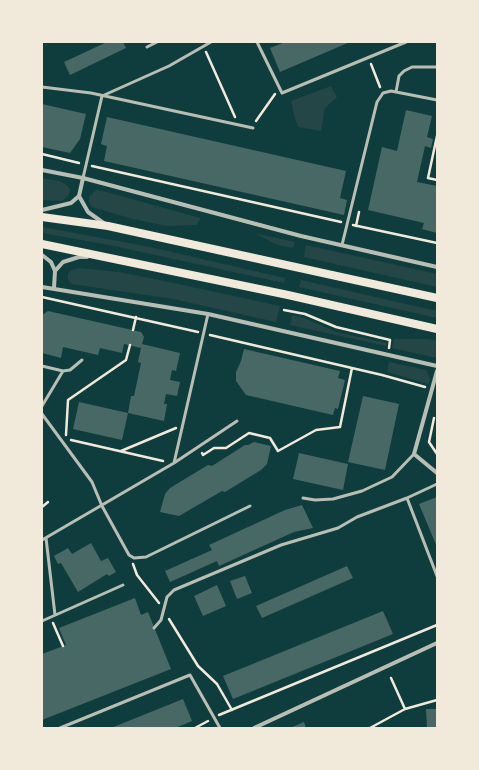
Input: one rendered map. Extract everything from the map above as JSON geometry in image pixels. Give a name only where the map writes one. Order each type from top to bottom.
[{"type":"main road","points":[[42,217],[108,226],[437,298]]},
{"type":"main road","points":[[42,244],[106,256],[437,329]]},
{"type":"street","points":[[42,170],[83,178],[301,236],[437,267]]},
{"type":"street","points":[[42,210],[71,203],[79,196],[83,178]]},
{"type":"street","points":[[79,196],[88,212],[108,226]]},
{"type":"street","points":[[42,254],[51,262],[55,271],[54,288]]},
{"type":"street","points":[[55,271],[63,262],[78,257],[106,256]]},
{"type":"street","points":[[42,287],[208,314],[437,366]]},
{"type":"street","points":[[437,371],[433,390],[414,454],[437,473]]},
{"type":"street","points":[[258,727],[437,643]]},
{"type":"lane","points":[[147,47],[157,42]]},
{"type":"lane","points":[[102,96],[169,66],[211,42]]},
{"type":"lane","points":[[258,42],[282,93],[406,42]]},
{"type":"lane","points":[[396,92],[399,76],[404,71],[412,67],[437,67]]},
{"type":"lane","points":[[42,87],[102,96],[253,128]]},
{"type":"lane","points":[[342,245],[377,102],[383,93],[391,91],[437,100]]},
{"type":"lane","points":[[83,178],[85,164],[102,96]]},
{"type":"lane","points":[[174,463],[208,314]]},
{"type":"lane","points":[[42,366],[63,371],[70,370],[82,360]]},
{"type":"lane","points":[[42,406],[63,371]]},
{"type":"lane","points":[[42,414],[92,482],[102,506],[129,555],[134,558],[142,558],[250,506]]},
{"type":"lane","points":[[42,540],[174,463],[237,421]]},
{"type":"lane","points":[[303,498],[315,500],[333,499],[362,491],[392,477],[414,454]]},
{"type":"lane","points":[[154,628],[161,620],[167,597],[174,590],[281,545],[338,528],[357,517],[407,498],[437,484]]},
{"type":"lane","points":[[407,498],[437,576]]},
{"type":"lane","points":[[46,538],[55,615]]},
{"type":"lane","points":[[42,621],[124,585]]},
{"type":"lane","points":[[60,728],[190,675],[220,728]]},
{"type":"path","points":[[204,46],[239,126]]},
{"type":"path","points":[[369,58],[383,93]]},
{"type":"path","points":[[437,136],[428,178],[437,180]]},
{"type":"path","points":[[42,154],[347,224],[437,243]]},
{"type":"path","points":[[356,226],[360,210]]},
{"type":"path","points":[[42,297],[136,317],[352,368],[433,390]]},
{"type":"path","points":[[284,310],[305,314],[336,327],[390,340]]},
{"type":"path","points":[[133,330],[136,317]]},
{"type":"path","points":[[197,340],[199,332]]},
{"type":"path","points":[[130,345],[126,360],[68,400],[66,439],[165,461]]},
{"type":"path","points":[[198,448],[203,455],[214,448],[226,448],[249,433],[270,438],[278,451],[316,430],[340,427],[352,368]]},
{"type":"path","points":[[434,415],[428,442],[437,454]]},
{"type":"path","points":[[175,435],[178,420]]},
{"type":"path","points":[[121,451],[176,428],[182,430]]},
{"type":"path","points":[[158,465],[168,459]]},
{"type":"path","points":[[42,507],[48,502]]},
{"type":"path","points":[[137,575],[157,600]]},
{"type":"path","points":[[50,617],[63,646]]},
{"type":"path","points":[[195,728],[232,710],[437,625]]},
{"type":"path","points":[[176,629],[198,666],[217,684],[232,710]]},
{"type":"path","points":[[391,678],[405,710]]},
{"type":"path","points":[[370,728],[405,710],[437,700]]},
{"type":"shaded area","points":[[331,86],[337,97],[325,108],[321,131],[298,127],[291,101]]},
{"type":"shaded area","points":[[42,178],[59,181],[67,185],[70,190],[68,196],[62,201],[42,200]]},
{"type":"shaded area","points":[[96,190],[200,218],[197,225],[167,226],[133,219],[92,207],[89,202],[89,197]]},
{"type":"shaded area","points":[[42,227],[150,247],[285,278],[284,283],[114,246],[42,233]]},
{"type":"shaded area","points":[[256,234],[295,242],[293,248],[278,245]]},
{"type":"shaded area","points":[[306,245],[437,274],[437,287],[304,257]]},
{"type":"shaded area","points":[[78,268],[119,272],[280,306],[276,322],[173,299],[72,284],[68,280],[68,274],[71,270]]},
{"type":"shaded area","points":[[301,280],[437,311],[437,318],[299,287]]},
{"type":"shaded area","points":[[292,315],[304,318],[336,332],[387,343],[386,346],[290,325]]},
{"type":"shaded area","points":[[394,339],[428,339],[437,341],[437,358],[392,348]]},
{"type":"shaded area","points":[[389,362],[426,370],[430,379],[429,384],[387,372]]},
{"type":"building","points":[[107,42],[123,42],[126,48],[70,75],[64,62]]},
{"type":"building","points":[[285,42],[350,42],[280,72],[270,48]]},
{"type":"building","points":[[42,104],[86,114],[80,139],[70,153],[42,147]]},
{"type":"building","points":[[406,110],[432,116],[427,137],[433,139],[431,148],[425,146],[417,182],[437,186],[437,233],[422,229],[424,223],[368,210],[382,147],[397,151]]},
{"type":"building","points":[[107,117],[346,171],[340,198],[347,200],[344,215],[104,161],[107,146],[101,144]]},
{"type":"building","points":[[48,311],[141,332],[144,337],[142,344],[180,353],[176,371],[172,370],[170,380],[180,382],[177,396],[166,394],[164,404],[167,404],[164,421],[128,413],[131,396],[134,396],[141,363],[138,362],[141,348],[124,344],[122,353],[100,348],[98,355],[63,347],[61,358],[42,353],[42,315]]},
{"type":"building","points":[[244,349],[340,371],[338,378],[345,380],[338,409],[335,408],[333,415],[246,395],[236,381],[236,372]]},
{"type":"building","points":[[363,396],[399,404],[385,470],[348,462]]},
{"type":"building","points":[[79,402],[128,413],[122,440],[73,429]]},
{"type":"building","points":[[254,442],[271,446],[267,464],[261,470],[225,492],[222,491],[179,516],[160,512],[165,494],[170,488],[208,465],[212,466],[245,445]]},
{"type":"building","points":[[299,453],[348,464],[343,490],[293,479]]},
{"type":"building","points":[[437,497],[437,547],[419,504]]},
{"type":"building","points":[[302,505],[313,528],[294,532],[219,566],[217,561],[170,582],[165,571],[212,550],[209,545],[285,510]]},
{"type":"building","points":[[91,543],[101,561],[108,558],[116,572],[109,576],[107,574],[78,592],[61,563],[58,564],[54,556],[68,548],[72,554]]},
{"type":"building","points":[[347,566],[353,578],[262,618],[256,606]]},
{"type":"building","points":[[245,576],[252,593],[237,599],[230,581]]},
{"type":"building","points":[[217,585],[226,606],[203,616],[194,596]]},
{"type":"building","points":[[135,598],[141,615],[148,612],[171,669],[42,720],[42,654],[66,645],[59,628]]},
{"type":"building","points":[[383,611],[393,634],[233,699],[223,676]]},
{"type":"building","points":[[183,699],[192,721],[175,728],[111,728]]},
{"type":"building","points":[[426,709],[437,709],[437,728],[427,728]]},
{"type":"building","points":[[304,722],[306,728],[290,728]]}]
